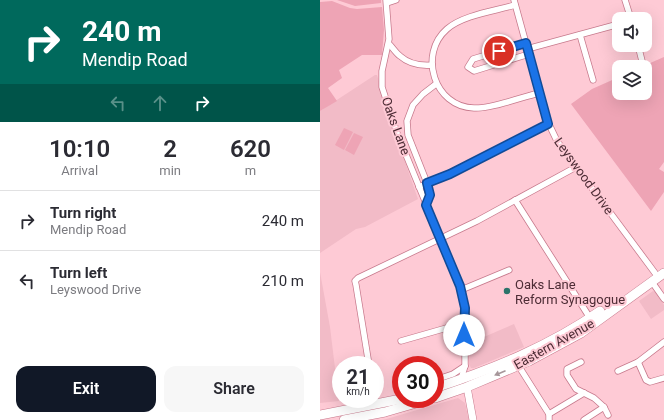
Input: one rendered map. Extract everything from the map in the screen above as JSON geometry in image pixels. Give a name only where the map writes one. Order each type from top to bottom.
[{"type":"highway","name":"Eastern Avenue","points":[[444,386],[464,383],[529,361],[581,333],[652,282],[664,266]]},
{"type":"highway","name":"Eastern Avenue","points":[[444,393],[464,383],[474,375],[526,354],[590,318],[659,273]]},
{"type":"highway","points":[[320,415],[348,408]]},
{"type":"highway","points":[[344,420],[399,408]]},
{"type":"highway","points":[[320,419],[329,418],[334,420]]},
{"type":"street","points":[[387,1],[396,0]]},
{"type":"street","points":[[625,0],[629,12]]},
{"type":"street","name":"Oaks Lane","points":[[387,1],[389,44],[382,71],[382,87],[397,134],[418,187],[457,276],[461,290],[465,308],[464,383]]},
{"type":"street","points":[[515,3],[468,18],[453,25],[439,38],[433,52],[432,65],[436,84],[443,94],[452,101],[460,105],[474,108],[486,107],[539,93]]},
{"type":"street","name":"Leyswood Drive","points":[[515,3],[548,124],[557,141],[659,273]]},
{"type":"street","points":[[527,49],[474,71],[468,67],[473,59],[527,49],[612,26]]},
{"type":"street","points":[[580,35],[593,80]]},
{"type":"street","points":[[389,44],[401,57],[409,62],[421,65],[432,65]]},
{"type":"street","name":"Oaks Lane","points":[[426,205],[430,195],[427,183],[408,135],[407,121],[413,105],[423,94],[436,84]]},
{"type":"street","points":[[418,187],[450,174],[548,124]]},
{"type":"street","points":[[368,356],[355,281],[358,278],[477,221],[576,167]]},
{"type":"street","points":[[515,200],[590,318]]},
{"type":"street","points":[[461,290],[509,270]]},
{"type":"street","points":[[652,282],[664,300]]},
{"type":"street","points":[[401,341],[464,323]]},
{"type":"street","points":[[618,370],[638,362],[664,342]]},
{"type":"street","points":[[581,362],[567,369],[567,375],[576,390],[594,398],[604,407],[608,415]]},
{"type":"street","points":[[638,362],[646,380],[650,382],[664,378]]},
{"type":"street","points":[[518,365],[549,417],[584,393]]},
{"type":"street","points":[[444,377],[454,374],[465,366],[474,375]]},
{"type":"street","points":[[464,383],[473,420]]},
{"type":"street","points":[[584,420],[604,407]]},
{"type":"shaded area","points":[[337,0],[381,0],[381,3],[355,6]]},
{"type":"shaded area","points":[[332,1],[357,9],[382,7],[384,30],[382,55],[362,55],[339,70],[342,78],[328,88],[337,101],[320,111],[320,2]]},
{"type":"shaded area","points":[[664,57],[664,162],[659,169],[664,172],[664,192],[651,211],[571,104],[592,89],[612,80],[612,100],[652,100],[652,62]]},
{"type":"shaded area","points":[[377,75],[418,199],[365,227],[356,229],[320,253],[320,111]]},
{"type":"shaded area","points":[[344,128],[353,132],[344,150],[335,145]]},
{"type":"shaded area","points":[[354,133],[363,137],[354,155],[345,150]]},
{"type":"shaded area","points":[[320,272],[334,356],[332,356],[332,402],[320,403]]},
{"type":"shaded area","points":[[653,291],[664,305],[664,310],[651,319],[639,301]]},
{"type":"shaded area","points":[[514,324],[524,347],[471,368],[469,364],[470,343]]},
{"type":"shaded area","points":[[458,398],[465,403],[469,420],[383,420],[424,408],[444,408],[444,402]]},
{"type":"place","name":"Oaks Lane Reform Synagogue","points":[[507,291]]},
{"type":"route","points":[[464,335],[465,308],[460,286],[426,205],[430,198],[427,183],[450,174],[548,124],[526,43],[499,51]]}]
